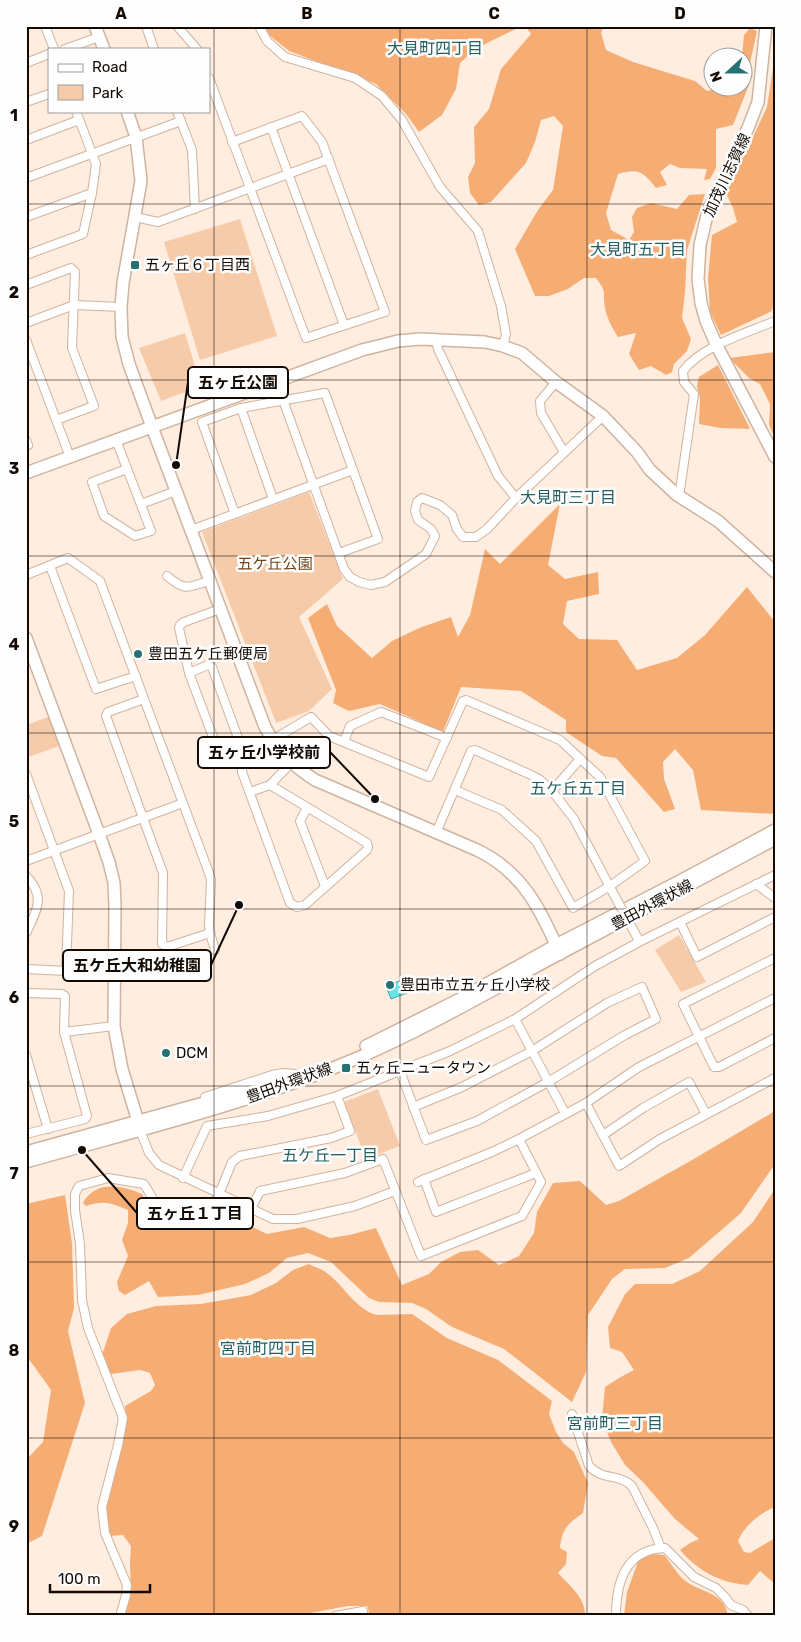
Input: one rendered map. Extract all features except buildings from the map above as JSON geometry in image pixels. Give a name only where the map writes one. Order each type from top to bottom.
[{"type":"street","points":[[45,26],[54,48]]},
{"type":"street","points":[[146,26],[154,48]]},
{"type":"street","points":[[177,26],[196,48]]},
{"type":"street","points":[[259,26],[267,40],[285,57],[355,78],[382,96],[402,120],[440,187],[478,231],[501,306],[506,334],[503,346]]},
{"type":"street","name":"加茂川志賀線","points":[[766,26],[758,102],[748,128],[708,211],[700,244],[698,279],[706,322],[775,457]]},
{"type":"street","points":[[67,48],[97,32],[104,48]]},
{"type":"street","points":[[26,63],[48,54]]},
{"type":"street","points":[[210,81],[232,142],[306,338],[384,312],[322,142],[302,116],[232,142]]},
{"type":"street","points":[[26,102],[48,94]]},
{"type":"street","points":[[26,255],[83,234],[96,164],[76,112]]},
{"type":"street","points":[[127,112],[136,137],[141,181],[123,283],[121,307],[122,337],[152,427],[262,721],[272,740],[291,763],[315,780],[487,854],[508,870],[531,896],[558,950]]},
{"type":"street","points":[[177,112],[192,150],[195,209]]},
{"type":"street","points":[[26,140],[80,120]]},
{"type":"street","points":[[26,178],[181,121]]},
{"type":"street","points":[[271,127],[344,325]]},
{"type":"street","points":[[134,217],[158,222],[329,159]]},
{"type":"street","points":[[26,217],[92,193]]},
{"type":"street","points":[[26,285],[71,268],[76,272],[72,348],[94,406],[56,420]]},
{"type":"street","points":[[26,323],[74,305],[121,307]]},
{"type":"street","points":[[677,496],[680,490],[694,394],[684,382],[683,371],[689,362],[717,346],[775,321]]},
{"type":"street","points":[[26,340],[70,457]]},
{"type":"street","points":[[436,340],[438,349],[498,476],[516,498]]},
{"type":"street","points":[[26,473],[362,350],[398,341],[485,342],[503,346],[522,354],[556,382],[603,416],[637,452],[650,470],[677,496],[718,521],[775,572]]},
{"type":"street","points":[[556,382],[540,401],[541,413],[564,452]]},
{"type":"street","points":[[235,514],[202,422],[241,408],[325,393],[378,539],[339,553]]},
{"type":"street","points":[[283,400],[344,569],[350,577],[358,582],[371,585],[385,582],[426,554],[432,544],[434,536],[431,529],[418,520],[415,511],[417,502],[422,498],[440,505],[452,515],[457,529],[463,537],[476,537],[487,529],[516,498],[603,416]]},
{"type":"street","points":[[241,408],[273,499]]},
{"type":"street","points":[[26,440],[28,445],[26,446]]},
{"type":"street","points":[[116,440],[151,532],[136,536],[104,516],[92,482],[127,469]]},
{"type":"street","points":[[191,530],[353,470]]},
{"type":"street","points":[[141,504],[176,491]]},
{"type":"street","points":[[26,574],[68,558],[100,581],[211,880],[210,933],[215,950]]},
{"type":"street","points":[[50,566],[95,687],[98,690],[136,676]]},
{"type":"street","points":[[167,576],[184,587],[210,581]]},
{"type":"street","points":[[220,609],[180,625],[189,673],[219,754],[224,757],[242,758]]},
{"type":"street","points":[[26,638],[99,834],[114,883],[116,906],[114,1026],[122,1069],[148,1153],[159,1165],[183,1178],[273,1219],[297,1219],[355,1206],[395,1191]]},
{"type":"street","points":[[189,673],[208,665],[212,668],[241,746],[242,772],[290,903],[296,907],[301,907],[367,850],[368,847],[366,843],[270,785]]},
{"type":"street","points":[[144,699],[108,712],[106,716],[164,877],[162,944],[167,948],[210,933]]},
{"type":"street","points":[[272,740],[311,716],[329,736],[429,778],[463,701],[466,700],[560,740],[600,777],[645,860],[644,863],[611,888],[575,908],[571,907],[536,841],[502,810],[454,790]]},
{"type":"street","points":[[344,742],[350,726],[381,712],[446,738]]},
{"type":"street","points":[[436,833],[471,751],[475,750],[529,774],[552,791],[574,819],[638,939]]},
{"type":"street","points":[[552,791],[580,759]]},
{"type":"street","points":[[250,792],[270,785],[291,763]]},
{"type":"street","points":[[26,774],[70,891],[66,971],[26,969]]},
{"type":"street","points":[[26,861],[183,803]]},
{"type":"street","points":[[307,808],[300,821],[325,886]]},
{"type":"street","name":"豊田外環状線","points":[[26,1152],[228,1105],[282,1087],[359,1057],[408,1035],[775,830]]},
{"type":"street","name":"豊田外環状線","points":[[26,1162],[139,1126],[191,1106],[229,1096],[295,1074],[356,1051],[558,950],[775,838]]},
{"type":"street","points":[[183,1178],[207,1126],[268,1116],[336,1096],[450,1051],[514,1019],[638,939],[680,922],[775,875]]},
{"type":"street","points":[[26,876],[34,884],[38,898],[37,910],[26,933]]},
{"type":"street","points":[[756,884],[775,898]]},
{"type":"street","points":[[680,922],[697,957],[775,917]]},
{"type":"street","points":[[775,958],[683,1004],[714,1067],[719,1067],[775,1038]]},
{"type":"street","points":[[400,1071],[426,1140],[477,1121],[656,1019],[642,986],[607,1003],[532,1050],[462,1087],[414,1107]]},
{"type":"street","points":[[26,993],[62,994],[65,996],[64,1032],[87,1118],[26,1134]]},
{"type":"street","points":[[536,1173],[436,1212],[421,1180],[492,1152],[519,1139],[586,1102],[639,1067],[775,998]]},
{"type":"street","points":[[514,1019],[565,1113]]},
{"type":"street","points":[[64,1032],[114,1026]]},
{"type":"street","points":[[26,1055],[48,1129]]},
{"type":"street","points":[[586,1102],[620,1166],[660,1139],[775,1078]]},
{"type":"street","points":[[603,1135],[643,1108],[689,1082],[706,1114]]},
{"type":"street","points":[[120,1616],[126,1595],[126,1585],[105,1533],[102,1507],[118,1445],[122,1418],[88,1328],[84,1310],[75,1194],[80,1186],[108,1178],[144,1184],[159,1209],[198,1215],[209,1212],[219,1194],[232,1162],[240,1156],[331,1138],[350,1131],[336,1096]]},
{"type":"street","points":[[251,1209],[260,1191],[345,1173],[383,1159],[421,1256],[522,1216],[541,1182],[519,1139]]},
{"type":"street","points":[[572,1414],[589,1466],[602,1476],[621,1479],[632,1486],[661,1548]]},
{"type":"street","points":[[616,1616],[620,1586],[625,1571],[639,1554],[661,1548],[665,1548],[694,1578],[716,1588],[730,1605],[744,1614]]},
{"type":"street","points":[[334,1616],[363,1611]]},
{"type":"green space","points":[[240,219],[277,336],[200,360],[164,242]]},
{"type":"green space","points":[[185,333],[201,386],[161,401],[139,348]]},
{"type":"green space","name":"五ケ丘公園","points":[[309,492],[343,579],[299,617],[332,689],[309,711],[276,723],[202,532]]},
{"type":"green space","points":[[51,716],[62,745],[26,758],[26,725]]},
{"type":"green space","points":[[679,935],[706,982],[681,992],[655,950]]},
{"type":"green space","points":[[378,1089],[400,1146],[366,1159],[344,1102]]},
{"type":"shaded area","points":[[264,26],[522,26],[477,48],[460,63],[456,89],[442,115],[419,132],[406,114],[376,84],[289,51],[269,35]]},
{"type":"shaded area","points":[[525,26],[604,26],[601,33],[606,50],[633,62],[695,81],[704,88],[704,98],[744,98],[733,125],[716,129],[716,168],[710,179],[704,180],[707,169],[680,168],[670,164],[660,172],[667,185],[656,188],[648,178],[640,173],[631,171],[618,174],[606,213],[611,230],[629,240],[634,232],[632,217],[637,208],[651,203],[677,209],[689,195],[705,194],[687,250],[682,318],[691,339],[687,351],[674,364],[672,372],[666,375],[651,366],[639,370],[629,354],[636,333],[618,337],[608,319],[603,290],[596,278],[584,278],[568,289],[549,296],[535,296],[515,249],[538,210],[553,190],[563,126],[554,116],[541,120],[535,142],[526,163],[491,202],[479,205],[470,193],[468,177],[475,163],[474,127],[489,109],[501,69],[531,34]]},
{"type":"shaded area","points":[[750,28],[757,31],[753,48],[743,48],[744,35]]},
{"type":"shaded area","points":[[775,55],[775,296],[772,311],[721,335],[710,312],[708,278],[712,235],[737,222],[725,191],[767,107]]},
{"type":"shaded area","points":[[775,352],[775,438],[769,425],[770,404],[760,384],[749,378],[729,358]]},
{"type":"shaded area","points":[[718,365],[750,429],[721,428],[699,424],[700,398],[697,386],[699,377]]},
{"type":"shaded area","points":[[560,504],[548,565],[565,579],[598,572],[599,594],[567,601],[563,624],[579,639],[617,640],[637,670],[677,658],[705,635],[747,587],[775,622],[775,814],[701,810],[693,770],[675,749],[663,762],[664,779],[675,809],[664,812],[616,758],[602,756],[566,732],[566,720],[521,691],[461,687],[443,732],[380,704],[349,711],[333,703],[336,690],[308,618],[327,604],[337,626],[372,658],[392,641],[419,628],[451,617],[458,637],[470,615],[485,549],[500,564]]},
{"type":"shaded area","points":[[775,1111],[775,1164],[741,1213],[689,1258],[665,1268],[625,1269],[612,1279],[588,1315],[586,1372],[572,1402],[504,1349],[452,1327],[426,1309],[412,1303],[379,1302],[369,1298],[331,1262],[308,1253],[287,1258],[269,1273],[245,1284],[198,1295],[158,1297],[149,1281],[125,1295],[119,1291],[117,1282],[128,1256],[122,1240],[128,1223],[128,1210],[107,1203],[86,1206],[83,1203],[94,1191],[110,1186],[126,1188],[142,1194],[154,1213],[162,1218],[178,1223],[210,1224],[221,1212],[267,1234],[304,1227],[330,1238],[376,1228],[402,1285],[429,1274],[441,1262],[460,1252],[478,1250],[499,1265],[519,1256],[534,1233],[537,1212],[553,1183],[580,1181],[606,1205],[619,1201]]},
{"type":"shaded area","points":[[775,1189],[775,1507],[753,1521],[744,1530],[738,1541],[744,1552],[750,1553],[775,1538],[775,1584],[760,1571],[748,1585],[728,1582],[710,1575],[694,1564],[680,1550],[699,1539],[675,1519],[642,1481],[625,1465],[611,1442],[602,1419],[605,1387],[634,1370],[622,1352],[610,1348],[608,1327],[625,1294],[635,1284],[672,1284],[700,1271],[753,1222]]},
{"type":"shaded area","points":[[65,1195],[72,1243],[74,1308],[68,1331],[85,1403],[42,1536],[26,1544],[26,1460],[43,1442],[51,1390],[26,1355],[26,1204]]},
{"type":"shaded area","points":[[309,1264],[331,1276],[355,1302],[369,1312],[377,1315],[412,1314],[447,1338],[498,1360],[552,1401],[549,1414],[556,1432],[563,1443],[574,1452],[588,1483],[583,1513],[570,1524],[562,1536],[560,1548],[567,1552],[566,1564],[558,1573],[580,1598],[585,1609],[585,1616],[365,1616],[369,1612],[367,1606],[348,1606],[294,1616],[124,1616],[131,1595],[131,1546],[123,1535],[109,1536],[106,1505],[122,1444],[126,1419],[125,1406],[151,1391],[155,1385],[150,1373],[140,1370],[111,1374],[102,1355],[111,1328],[127,1314],[156,1306],[201,1304],[251,1295],[276,1283],[293,1270]]},
{"type":"shaded area","points":[[652,1554],[664,1555],[684,1579],[693,1586],[718,1598],[726,1608],[728,1616],[624,1616],[627,1592],[639,1559]]},
{"type":"water","points":[[410,977],[415,990],[391,999],[386,986]]},
{"type":"place","name":"五ヶ丘６丁目西","points":[[135,265]]},
{"type":"place","name":"五ヶ丘公園","points":[[176,465]]},
{"type":"place","name":"豊田五ケ丘郵便局","points":[[138,654]]},
{"type":"place","name":"五ヶ丘小学校前","points":[[375,799]]},
{"type":"place","name":"五ケ丘大和幼稚園","points":[[239,905]]},
{"type":"place","name":"豊田市立五ヶ丘小学校","points":[[390,985]]},
{"type":"place","name":"DCM","points":[[166,1053]]},
{"type":"place","name":"五ヶ丘ニュータウン","points":[[346,1068]]},
{"type":"place","name":"五ヶ丘１丁目","points":[[82,1150]]},
{"type":"district","name":"大見町四丁目","points":[[435,48]]},
{"type":"district","name":"大見町五丁目","points":[[638,249]]},
{"type":"district","name":"大見町三丁目","points":[[568,497]]},
{"type":"district","name":"五ケ丘五丁目","points":[[578,788]]},
{"type":"district","name":"五ケ丘一丁目","points":[[330,1155]]},
{"type":"district","name":"宮前町四丁目","points":[[268,1348]]},
{"type":"district","name":"宮前町三丁目","points":[[615,1423]]}]
